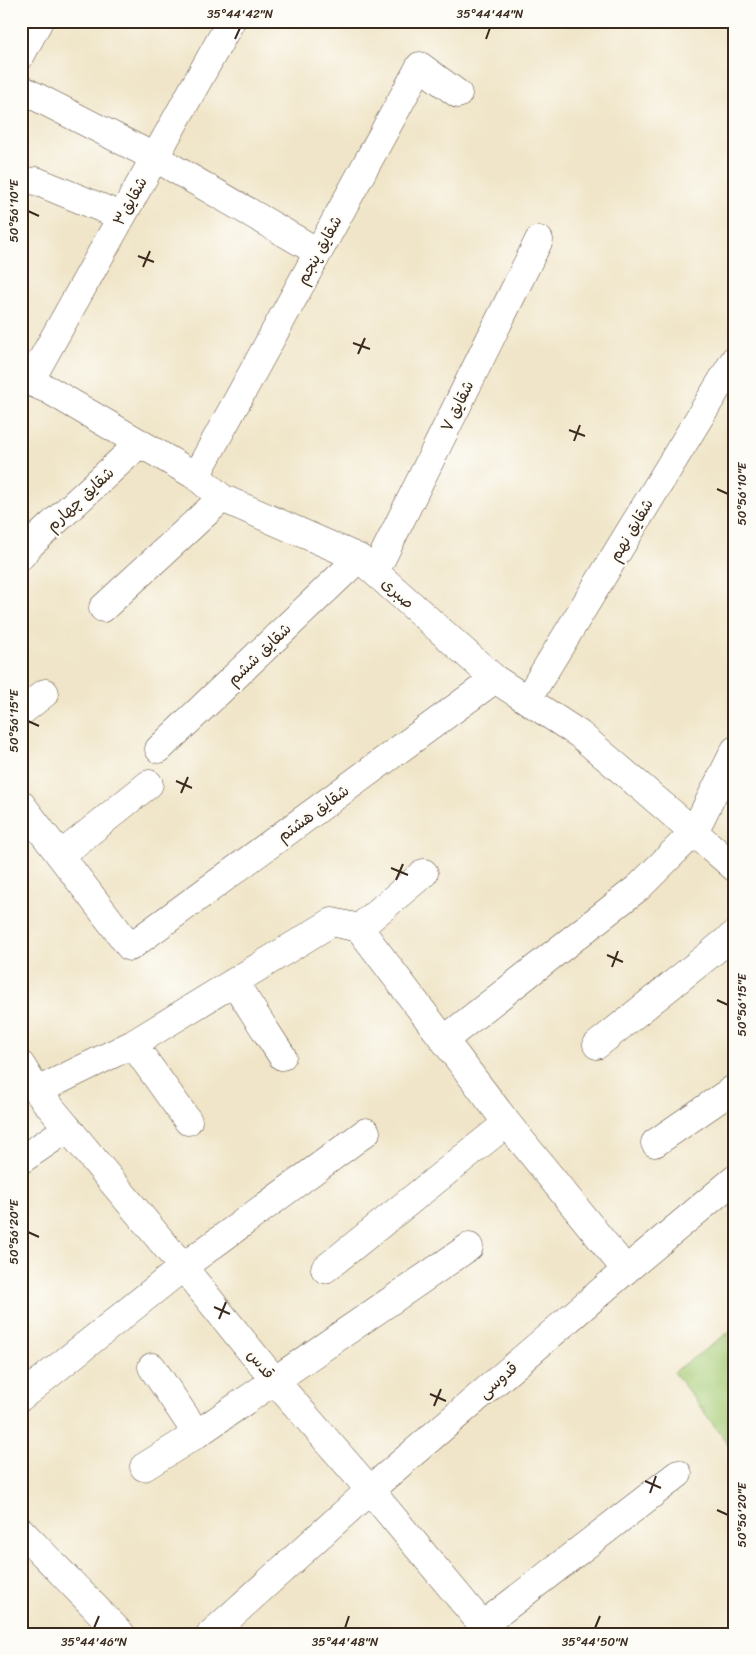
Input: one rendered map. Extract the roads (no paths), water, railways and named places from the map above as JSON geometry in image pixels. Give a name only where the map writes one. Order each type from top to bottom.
[{"type":"street","points":[[21,55],[39,21]]},
{"type":"street","name":"شقایق۳","points":[[25,379],[121,216],[231,21]]},
{"type":"street","name":"شقایق پنجم","points":[[196,476],[420,66],[458,94]]},
{"type":"street","points":[[21,89],[154,157],[318,252]]},
{"type":"street","points":[[36,181],[121,216]]},
{"type":"street","name":"شقایق ۷","points":[[367,565],[539,240]]},
{"type":"street","name":"شقایق نهم","points":[[527,700],[735,360]]},
{"type":"street","name":"صبری","points":[[25,379],[49,390],[196,476],[222,498],[367,565],[495,679],[579,734],[735,868]]},
{"type":"street","name":"شقایق چهارم","points":[[21,556],[31,544],[140,443]]},
{"type":"street","points":[[103,608],[222,498]]},
{"type":"street","name":"شقایق ششم","points":[[159,749],[367,565]]},
{"type":"street","name":"شقایق هشتم","points":[[61,855],[130,947],[495,679]]},
{"type":"street","points":[[21,712],[45,693]]},
{"type":"street","points":[[444,1040],[639,887],[694,832],[735,750]]},
{"type":"street","points":[[21,804],[61,855],[149,784]]},
{"type":"street","points":[[359,928],[424,873]]},
{"type":"street","points":[[37,1091],[132,1044],[332,922],[359,928],[507,1123],[626,1270]]},
{"type":"street","points":[[597,1045],[735,934]]},
{"type":"street","points":[[234,982],[282,1056]]},
{"type":"street","points":[[132,1044],[188,1121]]},
{"type":"street","name":"قدس","points":[[21,1064],[37,1091],[184,1267],[274,1381],[370,1490],[486,1629]]},
{"type":"street","points":[[655,1143],[735,1088]]},
{"type":"street","points":[[325,1269],[507,1123]]},
{"type":"street","points":[[21,1160],[68,1128]]},
{"type":"street","points":[[21,1397],[184,1267],[366,1132]]},
{"type":"street","name":"قدوسی","points":[[211,1634],[370,1490],[735,1179]]},
{"type":"street","points":[[144,1467],[197,1434],[469,1247]]},
{"type":"street","points":[[152,1367],[197,1434]]},
{"type":"street","points":[[486,1629],[678,1474]]},
{"type":"street","points":[[21,1531],[121,1634]]}]
